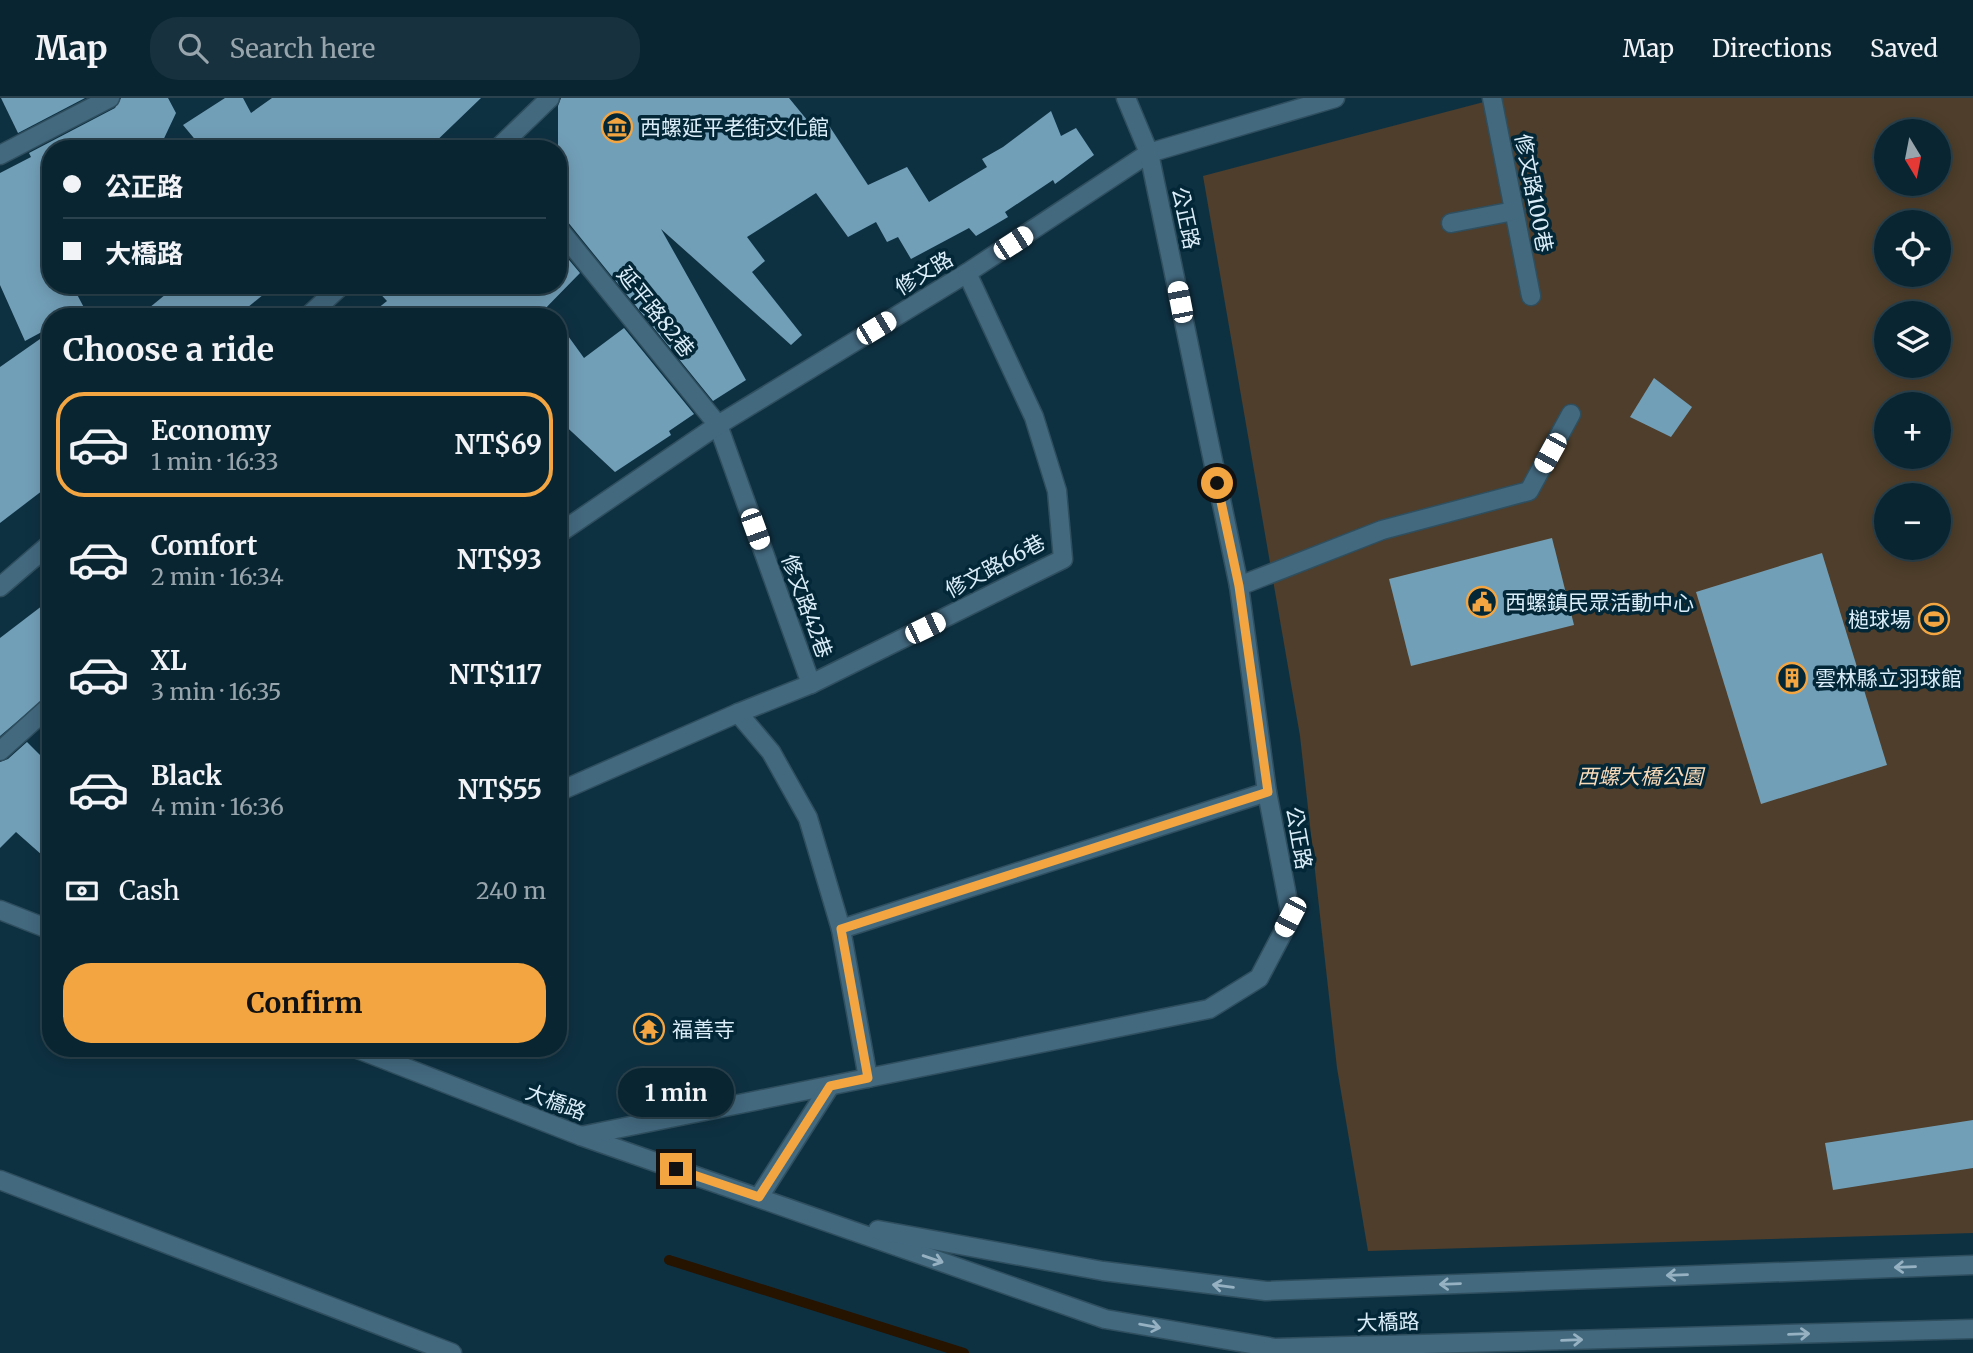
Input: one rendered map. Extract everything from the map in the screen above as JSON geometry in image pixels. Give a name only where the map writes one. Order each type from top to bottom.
[{"type":"street","points":[[0,155],[110,98]]},
{"type":"street","points":[[507,140],[551,98]]},
{"type":"street","name":"公正路","points":[[581,1136],[1209,1009],[1259,978],[1290,917],[1268,792],[1239,586],[1149,153],[1126,98]]},
{"type":"street","name":"修文路","points":[[567,528],[718,425],[967,273],[1149,153],[1335,98]]},
{"type":"street","name":"修文路100巷","points":[[1492,98],[1531,296]]},
{"type":"street","points":[[1451,223],[1514,211]]},
{"type":"street","name":"延平路82巷","points":[[567,239],[718,425]]},
{"type":"street","name":"修文路66巷","points":[[567,788],[811,684],[1063,559],[1057,491],[1034,417],[967,273]]},
{"type":"street","points":[[317,308],[332,294]]},
{"type":"street","points":[[1239,586],[1382,530],[1529,491],[1571,414]]},
{"type":"street","name":"修文路42巷","points":[[718,425],[811,684]]},
{"type":"street","points":[[0,587],[42,551]]},
{"type":"street","points":[[0,751],[42,713]]},
{"type":"street","points":[[738,713],[771,752],[808,818],[841,929],[868,1078]]},
{"type":"street","points":[[841,929],[1268,792]]},
{"type":"street","points":[[0,910],[42,926]]},
{"type":"street","name":"大橋路","points":[[394,1057],[581,1136],[1105,1319],[1275,1348],[1973,1329]]},
{"type":"street","points":[[759,1197],[830,1086]]},
{"type":"street","points":[[0,1180],[452,1353]]},
{"type":"street","name":"大橋路","points":[[823,1220],[1103,1271],[1266,1291],[1973,1265]]},
{"type":"green space","name":"西螺大橋公園","points":[[1499,98],[1973,98],[1973,1233],[1368,1251],[1337,1068],[1300,736],[1203,176]]},
{"type":"building","points":[[1,98],[85,98],[18,133]]},
{"type":"building","points":[[121,98],[168,98],[176,113],[163,140],[54,140],[115,108]]},
{"type":"building","points":[[225,98],[243,98],[251,113],[272,98],[481,98],[437,140],[196,140],[183,125]]},
{"type":"building","points":[[561,98],[789,98],[812,126],[826,121],[868,185],[907,167],[929,202],[987,167],[982,159],[1003,147],[1051,111],[1061,136],[1076,128],[1094,155],[1055,184],[1053,180],[1005,212],[1008,217],[976,236],[969,228],[911,259],[898,237],[887,242],[876,222],[848,237],[816,193],[747,237],[765,261],[752,272],[802,335],[791,345],[661,229],[746,380],[713,401],[567,221],[567,140],[558,140],[558,106]]},
{"type":"building","points":[[42,146],[42,294],[77,294],[84,308],[42,308],[42,332],[25,341],[0,285],[0,173],[31,157],[29,153]]},
{"type":"building","points":[[567,258],[580,273],[567,286]]},
{"type":"building","points":[[166,294],[264,294],[247,308],[149,308]]},
{"type":"building","points":[[380,294],[559,294],[546,308],[378,308],[387,301]]},
{"type":"building","points":[[624,328],[694,414],[669,431],[671,435],[615,472],[567,427],[567,334],[584,358]]},
{"type":"building","points":[[40,339],[42,342],[42,491],[0,523],[0,367]]},
{"type":"building","points":[[1654,378],[1692,407],[1671,437],[1630,417]]},
{"type":"building","name":"西螺鎮民眾活動中心","points":[[1552,538],[1574,625],[1411,666],[1389,579]]},
{"type":"building","name":"雲林縣立羽球館","points":[[1822,553],[1887,765],[1761,804],[1696,592]]},
{"type":"building","points":[[42,606],[42,701],[0,736],[0,638]]},
{"type":"building","points":[[27,742],[42,757],[42,855],[16,832],[0,848],[0,762],[8,759]]},
{"type":"building","points":[[1973,1120],[1973,1168],[1833,1190],[1825,1143]]},
{"type":"waterway","points":[[669,1260],[964,1353]]},
{"type":"place","name":"西螺延平老街文化館","points":[[617,127]]},
{"type":"place","name":"西螺鎮民眾活動中心","points":[[1482,602]]},
{"type":"place","name":"槌球場","points":[[1934,619]]},
{"type":"place","name":"雲林縣立羽球館","points":[[1792,678]]},
{"type":"place","name":"福善寺","points":[[649,1029]]},
{"type":"route","points":[[676,1169],[759,1197],[830,1086],[868,1078],[841,929],[1268,792],[1239,586],[1217,483]]}]
